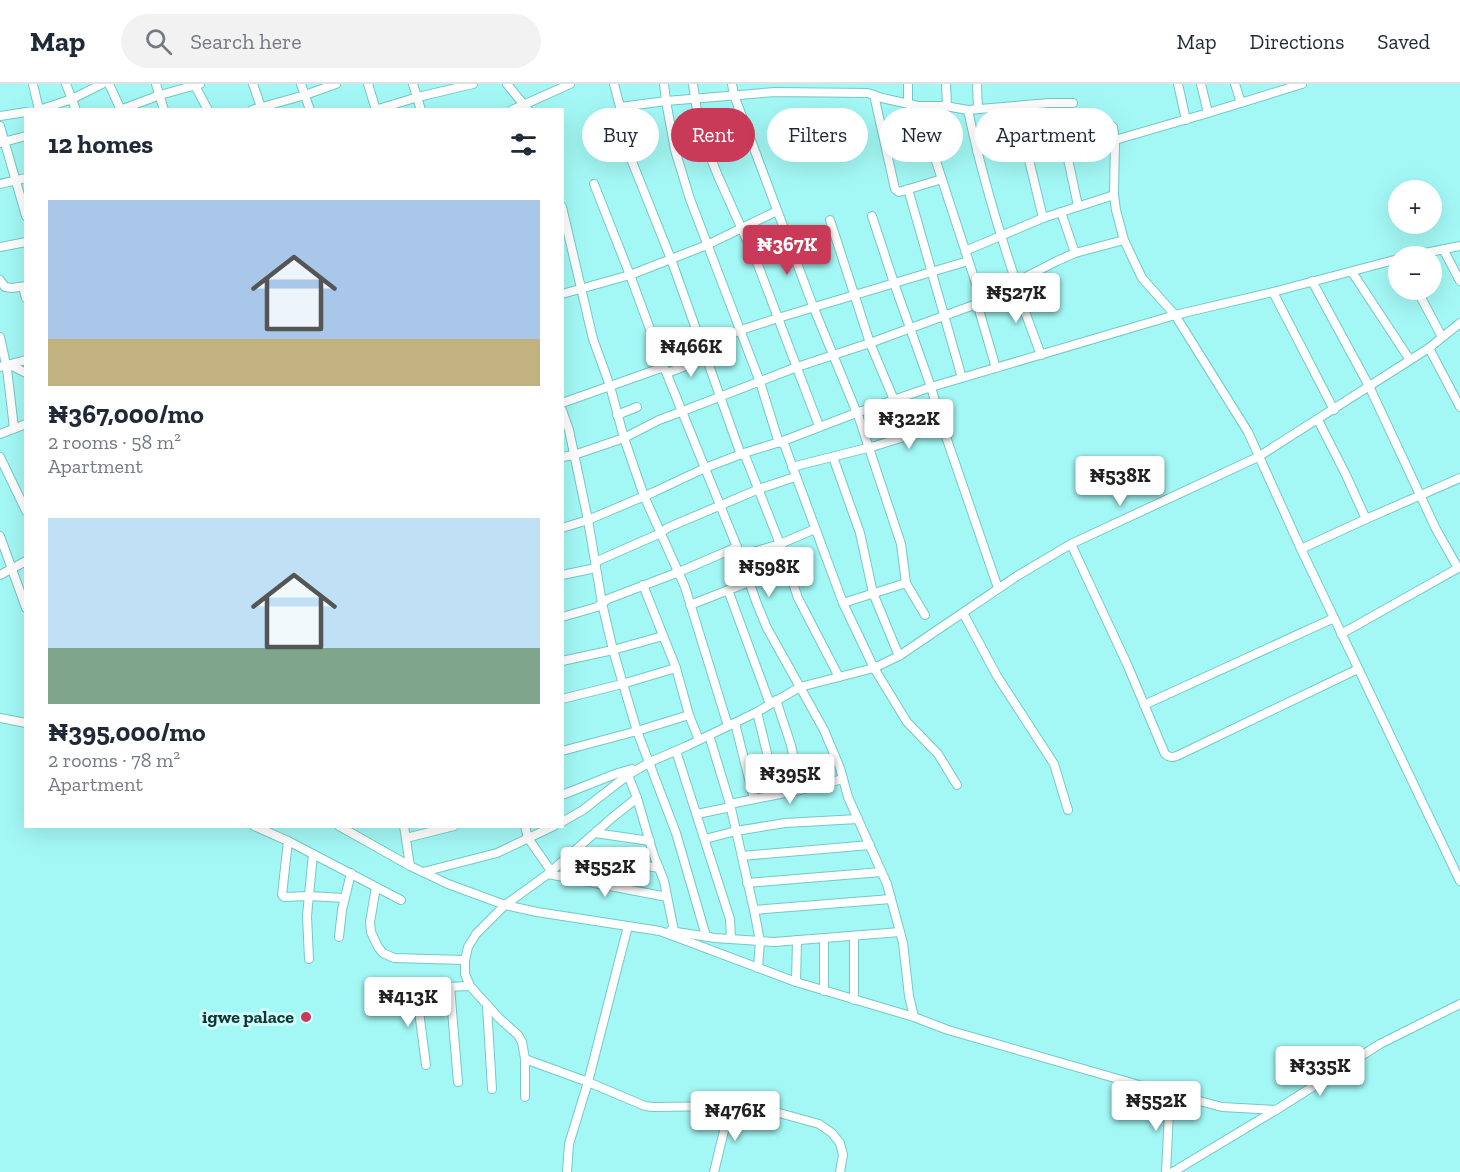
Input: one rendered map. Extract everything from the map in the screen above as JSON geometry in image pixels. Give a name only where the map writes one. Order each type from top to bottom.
[{"type":"street","points":[[33,84],[39,108]]},
{"type":"street","points":[[66,84],[75,108]]},
{"type":"street","points":[[45,108],[72,99],[102,84]]},
{"type":"street","points":[[109,84],[120,108]]},
{"type":"street","points":[[156,84],[163,108]]},
{"type":"street","points":[[123,108],[196,84],[207,108]]},
{"type":"street","points":[[253,84],[258,108]]},
{"type":"street","points":[[301,84],[309,108]]},
{"type":"street","points":[[261,108],[336,84]]},
{"type":"street","points":[[368,84],[376,108]]},
{"type":"street","points":[[413,84],[421,108]]},
{"type":"street","points":[[380,108],[473,84]]},
{"type":"street","points":[[507,84],[526,107],[570,84]]},
{"type":"street","points":[[614,84],[629,154],[671,259],[743,454],[780,544],[798,598],[839,677]]},
{"type":"street","points":[[664,84],[678,159],[690,199],[843,603],[874,668],[907,722],[938,754],[957,786]]},
{"type":"street","points":[[693,84],[700,131],[758,265],[819,426]]},
{"type":"street","points":[[732,84],[777,211],[869,447],[901,544],[906,583],[925,615]]},
{"type":"street","points":[[908,84],[908,104]]},
{"type":"street","points":[[946,84],[947,106]]},
{"type":"street","points":[[977,84],[978,108]]},
{"type":"street","points":[[1178,84],[1186,120]]},
{"type":"street","points":[[1201,84],[1208,113]]},
{"type":"street","points":[[1236,84],[1241,103]]},
{"type":"street","points":[[1117,139],[1241,103],[1274,88],[1302,84]]},
{"type":"street","points":[[620,107],[734,95],[775,88],[837,88],[918,106],[975,109]]},
{"type":"street","points":[[874,95],[895,189],[898,192],[942,179]]},
{"type":"street","points":[[991,108],[1072,103]]},
{"type":"street","points":[[918,106],[968,261],[996,368]]},
{"type":"street","points":[[968,110],[975,143]]},
{"type":"street","points":[[0,116],[24,112]]},
{"type":"street","points":[[0,126],[3,143],[24,209]]},
{"type":"street","points":[[3,143],[24,137]]},
{"type":"street","points":[[980,162],[1014,283],[1041,355]]},
{"type":"street","points":[[1030,162],[1043,218]]},
{"type":"street","points":[[1069,162],[1078,206]]},
{"type":"street","points":[[1115,162],[1116,210],[1124,240],[1142,278],[1175,315],[1248,432],[1341,634],[1460,881]]},
{"type":"street","points":[[0,184],[24,178]]},
{"type":"street","points":[[594,184],[767,628],[825,730],[848,796],[887,884],[903,944],[909,996],[914,1017]]},
{"type":"street","points":[[908,189],[962,378]]},
{"type":"street","points":[[965,251],[1043,218],[1114,195]]},
{"type":"street","points":[[564,293],[630,275],[707,245],[777,211]]},
{"type":"street","points":[[1061,212],[1076,253]]},
{"type":"street","points":[[564,216],[593,339],[610,386],[624,438],[644,496],[679,572],[754,799]]},
{"type":"street","points":[[872,216],[998,588]]},
{"type":"street","points":[[830,220],[870,343],[894,400],[906,437]]},
{"type":"street","points":[[564,457],[624,438],[659,420],[797,367],[980,303],[1057,261],[1076,253],[1124,240]]},
{"type":"street","points":[[0,247],[24,242]]},
{"type":"street","points":[[1460,246],[1443,249],[1460,281]]},
{"type":"street","points":[[703,346],[741,330],[813,306],[968,261]]},
{"type":"street","points":[[564,527],[588,520],[705,468],[931,387],[1175,315],[1388,262]]},
{"type":"street","points":[[1352,272],[1410,360]]},
{"type":"street","points":[[0,280],[5,287],[12,288]]},
{"type":"street","points":[[1312,281],[1369,386],[1436,529],[1459,568],[1341,634]]},
{"type":"street","points":[[0,291],[24,287]]},
{"type":"street","points":[[1272,292],[1334,410]]},
{"type":"street","points":[[1422,300],[1442,338]]},
{"type":"street","points":[[564,821],[583,810],[640,767],[757,712],[800,687],[874,668],[899,656],[998,588],[1071,544],[1258,458],[1429,348],[1460,323]]},
{"type":"street","points":[[0,337],[14,428]]},
{"type":"street","points":[[1429,348],[1460,408]]},
{"type":"street","points":[[564,402],[610,386],[707,358]]},
{"type":"street","points":[[5,366],[24,361]]},
{"type":"street","points":[[5,366],[24,372]]},
{"type":"street","points":[[617,415],[637,407]]},
{"type":"street","points":[[564,416],[588,520],[602,603],[622,684],[637,731],[676,833],[706,936]]},
{"type":"street","points":[[1318,420],[1366,519]]},
{"type":"street","points":[[0,434],[24,425]]},
{"type":"street","points":[[792,467],[906,437],[942,425]]},
{"type":"street","points":[[0,457],[24,507]]},
{"type":"street","points":[[833,457],[860,533],[873,593],[899,656]]},
{"type":"street","points":[[564,574],[595,565],[667,528],[759,489],[795,477]]},
{"type":"street","points":[[1301,549],[1460,478]]},
{"type":"street","points":[[740,556],[780,544],[815,529]]},
{"type":"street","points":[[0,536],[24,603]]},
{"type":"street","points":[[1071,544],[1168,757],[1173,757],[1358,669]]},
{"type":"street","points":[[564,616],[597,607],[608,599],[737,547]]},
{"type":"street","points":[[0,575],[24,562]]},
{"type":"street","points":[[690,605],[749,582]]},
{"type":"street","points":[[843,603],[906,583]]},
{"type":"street","points":[[643,585],[676,668],[689,715],[699,740]]},
{"type":"street","points":[[728,590],[791,746],[800,790]]},
{"type":"street","points":[[963,613],[997,676],[1054,764],[1068,810]]},
{"type":"street","points":[[1144,705],[1334,618]]},
{"type":"street","points":[[564,661],[663,636]]},
{"type":"street","points":[[564,698],[676,668]]},
{"type":"street","points":[[757,712],[777,794]]},
{"type":"street","points":[[564,750],[689,715]]},
{"type":"street","points":[[0,718],[24,723]]},
{"type":"street","points":[[709,735],[730,806],[754,910],[760,941],[758,968]]},
{"type":"street","points":[[676,751],[730,919],[731,939]]},
{"type":"street","points":[[564,794],[640,767]]},
{"type":"street","points":[[628,775],[659,868],[674,931]]},
{"type":"street","points":[[697,814],[843,779]]},
{"type":"street","points":[[525,1098],[525,1059],[522,1042],[518,1035],[487,1006],[470,986],[465,974],[468,947],[476,934],[505,905],[549,873],[637,798]]},
{"type":"street","points":[[705,839],[736,831],[785,824],[858,819]]},
{"type":"street","points":[[259,828],[401,900]]},
{"type":"street","points":[[342,828],[423,873],[448,884],[505,905],[537,912],[660,931],[760,941],[900,932]]},
{"type":"street","points":[[404,828],[410,866]]},
{"type":"street","points":[[406,838],[446,828]]},
{"type":"street","points":[[526,828],[528,838],[549,873],[667,897]]},
{"type":"street","points":[[423,873],[497,853],[550,828]]},
{"type":"street","points":[[595,833],[650,841]]},
{"type":"street","points":[[288,841],[282,896],[344,898]]},
{"type":"street","points":[[742,856],[870,845]]},
{"type":"street","points":[[572,853],[659,868]]},
{"type":"street","points":[[309,959],[307,916],[313,854]]},
{"type":"street","points":[[747,883],[881,872]]},
{"type":"street","points":[[339,937],[344,898],[351,873]]},
{"type":"street","points":[[376,887],[370,922],[371,932],[383,953],[394,958],[465,960]]},
{"type":"street","points":[[754,910],[891,899]]},
{"type":"street","points":[[567,1172],[569,1144],[588,1082],[628,926]]},
{"type":"street","points":[[660,931],[796,982],[914,1017],[948,1030],[1222,1107],[1276,1110]]},
{"type":"street","points":[[854,936],[854,1000]]},
{"type":"street","points":[[824,938],[825,991]]},
{"type":"street","points":[[796,982],[797,940]]},
{"type":"street","points":[[398,989],[470,986]]},
{"type":"street","points":[[450,987],[458,1082]]},
{"type":"street","points":[[416,988],[426,1065]]},
{"type":"street","points":[[1173,1172],[1380,1044],[1460,1004]]},
{"type":"street","points":[[487,1006],[492,1089]]},
{"type":"street","points":[[525,1059],[645,1106],[730,1106],[772,1111],[819,1124],[832,1132],[840,1143],[843,1155],[840,1172]]},
{"type":"street","points":[[1166,1172],[1170,1093]]},
{"type":"street","points":[[714,1172],[730,1106]]},
{"type":"place","name":"igwe palace","points":[[306,1017]]}]
